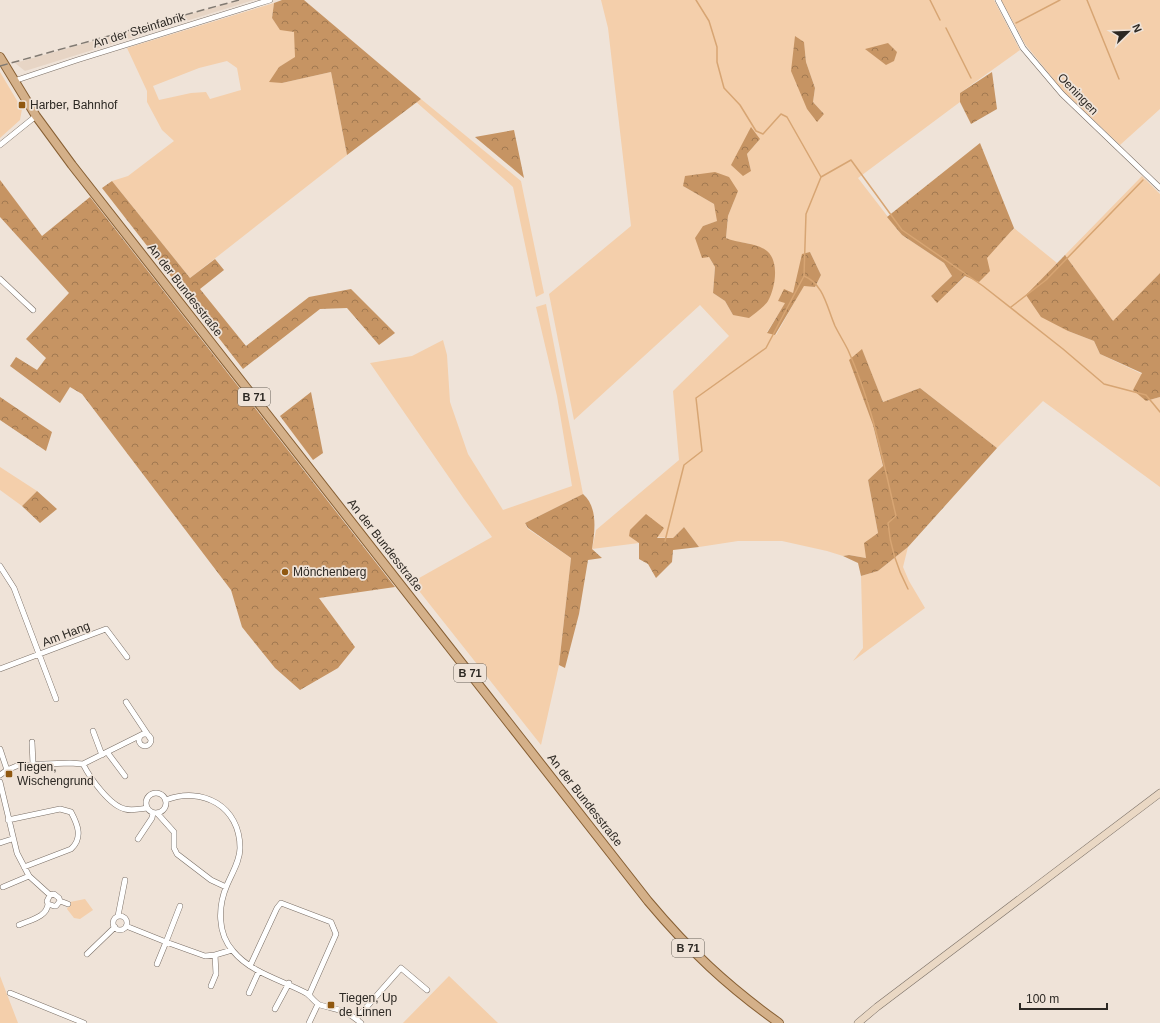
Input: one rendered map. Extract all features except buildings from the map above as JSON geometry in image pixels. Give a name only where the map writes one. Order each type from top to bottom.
[{"type":"main road","name":"An der Bundesstraße","points":[[0,57],[36,116],[648,901],[687,947],[707,966],[741,995],[779,1023]]},
{"type":"main road","points":[[859,1023],[1160,793]]},
{"type":"street","name":"An der Steinfabrik","points":[[14,81],[70,62],[270,0]]},
{"type":"street","name":"Oeningen","points":[[998,0],[1023,48],[1062,94],[1160,188]]},
{"type":"street","points":[[0,145],[36,116]]},
{"type":"street","points":[[0,279],[33,310]]},
{"type":"street","points":[[0,566],[14,588],[56,699]]},
{"type":"street","name":"Am Hang","points":[[0,669],[106,629],[127,658]]},
{"type":"street","points":[[126,702],[150,738],[149,744],[143,746],[138,740],[143,734]]},
{"type":"street","points":[[93,731],[105,754],[125,776]]},
{"type":"street","points":[[143,734],[150,738]]},
{"type":"street","points":[[0,775],[19,765],[70,763],[84,764],[143,734]]},
{"type":"street","points":[[32,742],[33,764]]},
{"type":"street","points":[[0,749],[7,770]]},
{"type":"street","points":[[84,764],[96,784],[116,805],[129,810],[147,808],[155,813],[174,832],[174,848],[177,854],[211,880],[226,887]]},
{"type":"street","points":[[0,782],[12,839],[29,876],[50,895],[57,895],[60,901],[68,904]]},
{"type":"street","points":[[147,808],[147,798],[152,793],[161,794],[166,800]]},
{"type":"street","points":[[166,800],[188,794],[198,795],[218,804],[232,819],[238,833],[240,848],[238,862],[226,887],[220,911],[222,928],[232,950],[250,966],[289,983],[309,995],[318,1004],[341,1009],[360,1023]]},
{"type":"street","points":[[138,839],[155,813],[164,810],[166,800]]},
{"type":"street","points":[[8,820],[60,809],[70,812],[73,816],[79,837],[76,844],[71,849],[24,867]]},
{"type":"street","points":[[0,843],[12,839]]},
{"type":"street","points":[[3,887],[29,876]]},
{"type":"street","points":[[87,954],[114,927],[115,919],[118,916],[125,880]]},
{"type":"street","points":[[19,925],[43,915],[47,910],[50,895]]},
{"type":"street","points":[[48,904],[56,906],[60,901]]},
{"type":"street","points":[[250,966],[277,908],[281,903],[331,922],[336,934],[309,995]]},
{"type":"street","points":[[157,964],[180,906]]},
{"type":"street","points":[[118,916],[126,918],[126,926]]},
{"type":"street","points":[[126,926],[206,956],[232,950]]},
{"type":"street","points":[[114,927],[118,930],[123,929],[126,926]]},
{"type":"street","points":[[210,986],[216,974],[215,955]]},
{"type":"street","points":[[356,1019],[400,968],[427,990]]},
{"type":"street","points":[[249,993],[259,971]]},
{"type":"street","points":[[275,1009],[289,983]]},
{"type":"street","points":[[10,992],[84,1023]]},
{"type":"street","points":[[309,1023],[318,1004]]},
{"type":"shaded area","points":[[240,0],[254,0],[25,71],[15,63]]},
{"type":"shaded area","points":[[601,0],[994,0],[1020,50],[960,93],[960,102],[858,178],[902,235],[944,263],[952,276],[931,296],[937,302],[986,258],[1014,228],[1057,263],[1027,295],[1068,331],[1094,341],[1100,354],[1142,374],[1146,401],[1160,397],[1160,487],[1043,401],[997,448],[920,388],[883,402],[862,350],[873,425],[883,467],[868,480],[878,533],[866,558],[849,555],[843,556],[782,541],[738,541],[699,547],[684,527],[673,538],[630,536],[639,543],[592,549],[596,530],[679,460],[673,391],[729,336],[700,305],[574,420],[549,294],[631,226],[608,28]],"holes":[[[804,42],[806,62],[815,88],[813,102],[824,114],[807,109]],[[760,139],[747,154],[751,171],[739,149]],[[683,186],[734,201],[728,216],[726,238],[733,241],[751,244],[733,315],[725,301],[713,293],[715,267],[709,257],[703,226],[718,221],[714,204]],[[810,252],[821,275],[815,287],[804,285],[776,335],[767,332],[786,302],[778,301],[793,293]]]},
{"type":"shaded area","points":[[1001,0],[1160,0],[1160,109],[1120,145],[1063,91],[1025,44]]},
{"type":"shaded area","points":[[274,3],[272,18],[280,29],[295,32],[295,58],[279,67],[282,83],[331,72],[347,155],[190,278],[112,181],[128,176],[174,141],[162,130],[147,102],[147,91],[127,48]],"holes":[[[227,61],[237,68],[241,90],[210,99],[206,92],[191,93],[159,100],[153,86],[199,68]]]},
{"type":"shaded area","points":[[0,72],[22,109],[20,120],[0,138]]},
{"type":"shaded area","points":[[421,99],[521,181],[544,293],[536,297],[513,187],[415,101]]},
{"type":"shaded area","points":[[1142,176],[1160,194],[1160,273],[1113,322],[1065,255]]},
{"type":"shaded area","points":[[546,304],[583,494],[525,523],[528,529],[571,558],[559,665],[541,745],[412,582],[492,537],[370,363],[412,356],[443,340],[447,355],[450,402],[468,454],[503,510],[572,486],[557,396],[536,307]]},
{"type":"shaded area","points":[[0,467],[37,491],[22,506],[0,490]]},
{"type":"shaded area","points":[[908,547],[903,567],[909,581],[925,608],[853,661],[863,648],[861,576],[878,571]]},
{"type":"shaded area","points":[[85,899],[93,910],[80,919],[74,918],[67,909],[70,902]]},
{"type":"shaded area","points":[[0,976],[18,1023],[0,1023]]},
{"type":"shaded area","points":[[449,976],[498,1023],[403,1023]]},
{"type":"green space","points":[[282,0],[304,0],[421,99],[347,155],[331,72],[282,83],[269,82],[279,67],[295,57],[294,32],[280,30],[272,18],[274,3]]},
{"type":"green space","points":[[795,36],[804,42],[806,62],[815,88],[813,102],[824,114],[817,122],[807,109],[791,71]]},
{"type":"green space","points":[[888,43],[897,52],[894,61],[886,65],[865,49]]},
{"type":"green space","points":[[992,72],[997,109],[971,124],[960,102],[960,93]]},
{"type":"green space","points":[[751,127],[760,139],[747,154],[751,171],[743,176],[731,165]]},
{"type":"green space","points":[[514,130],[524,178],[475,137]]},
{"type":"green space","points":[[980,143],[1014,228],[987,258],[990,271],[979,282],[965,276],[937,303],[931,296],[952,276],[944,263],[902,235],[887,217]]},
{"type":"green space","points":[[715,172],[729,177],[738,191],[728,216],[726,238],[763,248],[771,256],[774,262],[775,276],[773,290],[768,301],[749,318],[733,315],[725,301],[713,293],[715,267],[709,257],[702,258],[695,238],[703,226],[717,221],[714,204],[683,186],[685,176]]},
{"type":"green space","points":[[0,180],[42,236],[90,197],[395,587],[319,598],[355,647],[338,668],[300,690],[275,668],[242,627],[231,590],[82,394],[70,387],[60,403],[10,366],[16,357],[37,370],[46,358],[26,339],[69,293],[0,217]]},
{"type":"green space","points":[[112,181],[190,278],[215,259],[224,270],[200,289],[246,346],[309,297],[351,289],[395,333],[379,345],[347,308],[320,309],[243,369],[102,188]]},
{"type":"green space","points":[[810,252],[821,275],[815,287],[804,286],[775,335],[767,333],[785,303],[778,301],[784,289],[793,293],[802,254]]},
{"type":"green space","points":[[1065,255],[1113,321],[1160,273],[1160,397],[1146,401],[1133,390],[1142,373],[1100,354],[1094,341],[1068,331],[1041,317],[1026,295]]},
{"type":"green space","points":[[862,349],[883,402],[920,388],[997,448],[908,547],[878,571],[861,576],[858,563],[843,556],[849,555],[866,558],[864,543],[878,533],[868,480],[883,466],[873,425],[849,360]]},
{"type":"green space","points":[[311,392],[323,453],[313,460],[280,416]]},
{"type":"green space","points":[[0,397],[52,432],[46,451],[0,420]]},
{"type":"green space","points":[[37,491],[57,509],[40,523],[22,506]]},
{"type":"green space","points":[[583,494],[588,499],[593,512],[594,535],[592,549],[602,558],[588,560],[579,614],[565,668],[559,665],[571,558],[528,528],[525,523]]},
{"type":"green space","points":[[646,514],[664,528],[657,538],[673,538],[684,527],[699,547],[673,550],[672,562],[656,578],[648,564],[639,559],[639,543],[629,536],[630,530]]},
{"type":"waterway","points":[[696,0],[709,21],[717,47],[717,62],[724,88],[740,105],[756,131],[763,134],[781,114],[787,117],[821,177]]},
{"type":"waterway","points":[[930,0],[940,20]]},
{"type":"waterway","points":[[1016,23],[1060,0]]},
{"type":"waterway","points":[[1087,0],[1119,79]]},
{"type":"waterway","points":[[946,28],[971,78]]},
{"type":"waterway","points":[[665,541],[684,465],[702,451],[696,398],[766,348],[804,276],[806,214],[821,177],[851,160],[902,230],[983,286],[1063,349],[1104,384],[1146,395],[1160,412]]},
{"type":"waterway","points":[[1011,307],[1046,280],[1143,180]]},
{"type":"waterway","points":[[804,276],[816,285],[824,297],[835,326],[848,350],[864,391],[876,432],[896,516],[888,523],[890,540],[897,565],[908,589]]},
{"type":"railway","points":[[0,66],[239,0]]},
{"type":"place","name":"Harber, Bahnhof","points":[[22,105]]},
{"type":"place","name":"Mönchenberg","points":[[285,572]]},
{"type":"place","name":"Tiegen, Wischengrund","points":[[9,774]]},
{"type":"place","name":"Tiegen, Up de Linnen","points":[[331,1005]]}]
